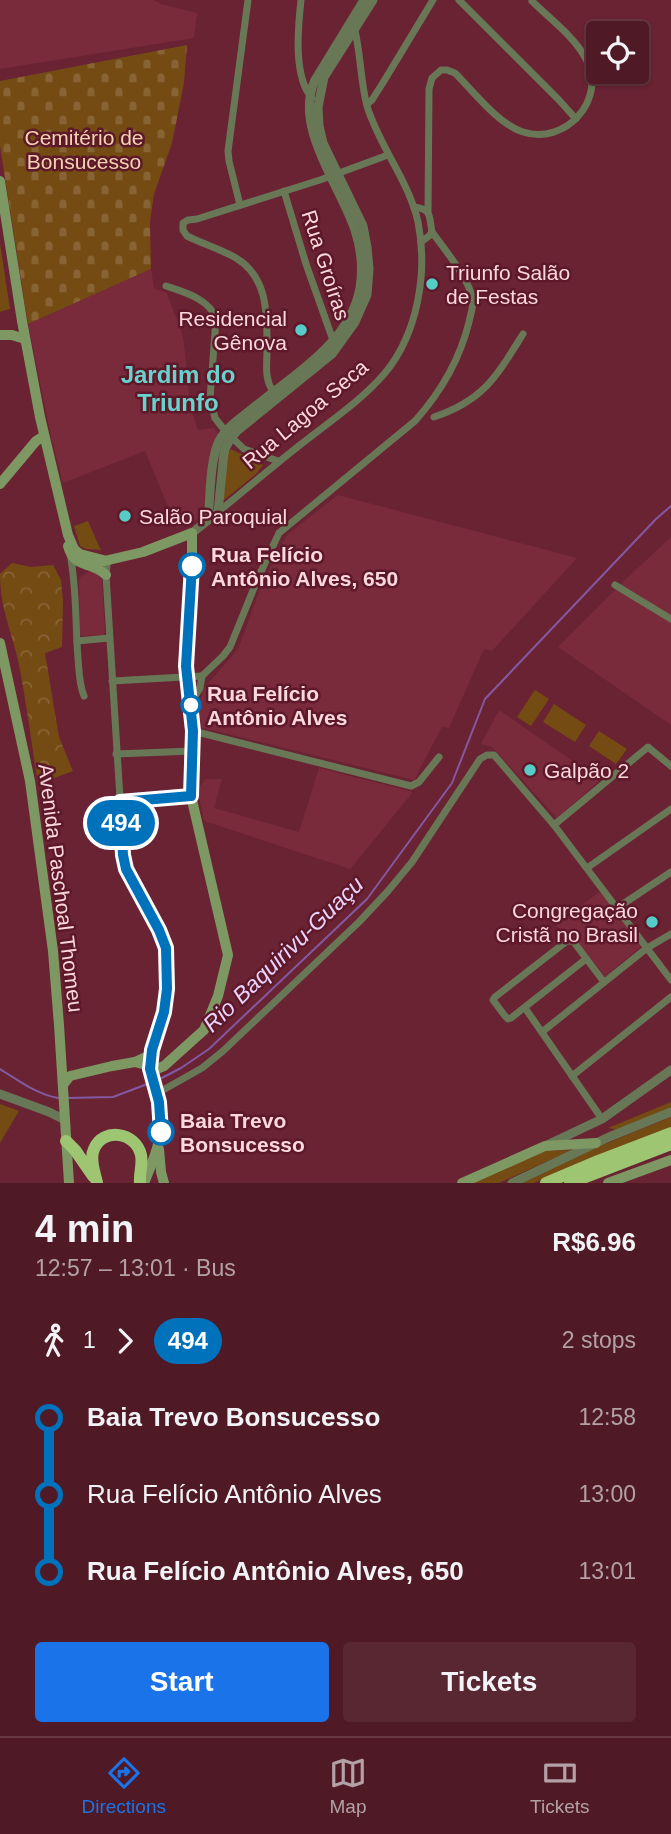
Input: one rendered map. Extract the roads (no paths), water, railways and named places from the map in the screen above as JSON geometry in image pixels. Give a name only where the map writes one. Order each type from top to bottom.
[{"type":"highway","points":[[546,1183],[671,1133]]},
{"type":"highway","points":[[97,1183],[92,1157],[94,1148],[100,1140],[114,1135],[122,1135],[138,1147],[141,1153],[142,1183]]},
{"type":"highway","points":[[66,1141],[97,1183]]},
{"type":"highway","points":[[570,1183],[671,1144]]},
{"type":"main road","points":[[0,181],[25,339],[44,436],[68,535],[74,549],[80,554],[110,560]]},
{"type":"main road","points":[[0,335],[25,339]]},
{"type":"main road","points":[[0,484],[36,441],[44,436]]},
{"type":"main road","points":[[0,468],[14,467]]},
{"type":"main road","points":[[151,1073],[164,1066],[204,1030],[228,962],[228,948],[191,796],[193,731],[186,676],[192,533]]},
{"type":"main road","name":"Rua Lagoa Seca","points":[[87,565],[142,552],[192,533]]},
{"type":"main road","points":[[68,535],[66,540],[70,553],[77,562],[100,570],[106,575]]},
{"type":"main road","name":"Avenida Paschoal Thomeu","points":[[0,643],[30,781],[53,951],[69,1183]]},
{"type":"main road","points":[[63,1087],[70,1076],[135,1062],[148,1056],[152,1050]]},
{"type":"main road","points":[[135,1062],[146,1065],[151,1073],[159,1102],[162,1124],[159,1147],[164,1183]]},
{"type":"main road","points":[[62,1064],[71,1071],[85,1071]]},
{"type":"main road","points":[[462,1183],[545,1146],[596,1143]]},
{"type":"main road","points":[[142,1183],[159,1147]]},
{"type":"main road","points":[[608,1183],[671,1160]]},
{"type":"street","points":[[240,205],[228,151],[248,0]]},
{"type":"street","points":[[301,0],[300,65],[309,95],[310,121],[317,142],[334,175]]},
{"type":"street","points":[[309,95],[352,26],[363,0]]},
{"type":"street","points":[[352,26],[373,0]]},
{"type":"street","points":[[367,104],[433,0]]},
{"type":"street","points":[[458,0],[576,119]]},
{"type":"street","points":[[191,703],[200,688],[202,676],[230,647],[279,533],[415,421],[439,389],[461,347],[473,301],[460,272],[432,232],[428,212],[429,89],[432,78],[441,70],[455,73],[497,115],[522,132],[541,135],[554,132],[566,127],[584,110],[592,84],[586,58],[574,41],[532,1]]},
{"type":"street","name":"Rua Lagoa Seca","points":[[192,533],[278,461],[358,400],[395,358],[403,344],[416,305],[421,281],[421,242],[414,207],[367,104],[352,26]]},
{"type":"street","points":[[208,520],[219,440],[237,431],[335,345],[351,313],[360,286],[361,266],[354,228],[320,134],[317,86],[300,65]]},
{"type":"street","points":[[309,95],[318,103]]},
{"type":"street","points":[[273,391],[267,381],[267,312],[258,280],[251,270],[235,258],[187,236],[183,223],[388,155]]},
{"type":"street","name":"Rua Groíras","points":[[284,191],[335,345]]},
{"type":"street","points":[[414,207],[426,209],[428,212]]},
{"type":"street","points":[[421,242],[432,232]]},
{"type":"street","points":[[166,286],[199,300],[210,308],[216,319],[210,399],[215,418],[229,435],[250,452],[278,461]]},
{"type":"street","points":[[415,421],[449,411],[486,388],[523,334]]},
{"type":"street","points":[[218,512],[224,453],[232,424],[327,348],[335,345]]},
{"type":"street","points":[[425,409],[434,417]]},
{"type":"street","points":[[70,553],[75,577],[77,641],[84,696]]},
{"type":"street","points":[[110,560],[106,575],[123,855],[126,869],[166,948],[167,989],[164,1012],[152,1050],[151,1073]]},
{"type":"street","points":[[75,577],[77,571],[87,565]]},
{"type":"street","points":[[615,585],[671,619]]},
{"type":"street","points":[[77,641],[109,638]]},
{"type":"street","points":[[112,681],[202,676]]},
{"type":"street","points":[[193,731],[411,786],[419,782],[439,757]]},
{"type":"street","points":[[554,825],[648,747],[671,766]]},
{"type":"street","points":[[116,754],[193,751]]},
{"type":"street","points":[[155,1090],[202,1068],[223,1051],[359,922],[412,862],[480,759],[487,755],[494,755],[554,825],[671,980]]},
{"type":"street","points":[[120,802],[191,796]]},
{"type":"street","points":[[587,868],[671,810]]},
{"type":"street","points":[[617,908],[671,872]]},
{"type":"street","points":[[542,1032],[647,948],[671,934]]},
{"type":"street","points":[[586,959],[508,1019],[494,999],[569,940],[573,941],[604,982]]},
{"type":"street","points":[[572,1076],[671,998]]},
{"type":"street","points":[[525,1008],[601,1119]]},
{"type":"street","points":[[545,1146],[601,1119],[671,1070]]},
{"type":"street","points":[[0,1094],[49,1112],[65,1111]]},
{"type":"street","points":[[512,1183],[609,1137],[671,1112]]},
{"type":"street","points":[[601,1119],[597,1130],[602,1136],[609,1137]]},
{"type":"waterway","name":"Rio Baquirivu-Guaçu","points":[[158,1080],[209,1049],[367,899],[452,783],[485,699],[671,506]]},
{"type":"waterway","name":"Rio Baquirivu-Guaçu","points":[[0,1069],[35,1090],[58,1098]]},
{"type":"waterway","name":"Rio Baquirivu-Guaçu","points":[[67,1098],[113,1097],[150,1083]]},
{"type":"place","name":"Triunfo Salão de Festas","points":[[432,284]]},
{"type":"place","name":"Residencial Gênova","points":[[301,330]]},
{"type":"place","name":"Salão Paroquial","points":[[125,516]]},
{"type":"place","name":"Rua Felício Antônio Alves, 650","points":[[192,566]]},
{"type":"place","name":"Rua Felício Antônio Alves","points":[[191,705]]},
{"type":"place","name":"Galpão 2","points":[[530,770]]},
{"type":"place","name":"Congregação Cristã no Brasil","points":[[652,922]]},
{"type":"place","name":"Baia Trevo Bonsucesso","points":[[161,1132]]},
{"type":"district","name":"Jardim do Triunfo","points":[[178,388]]},
{"type":"park label","name":"Cemitério de Bonsucesso","points":[[84,149]]}]
